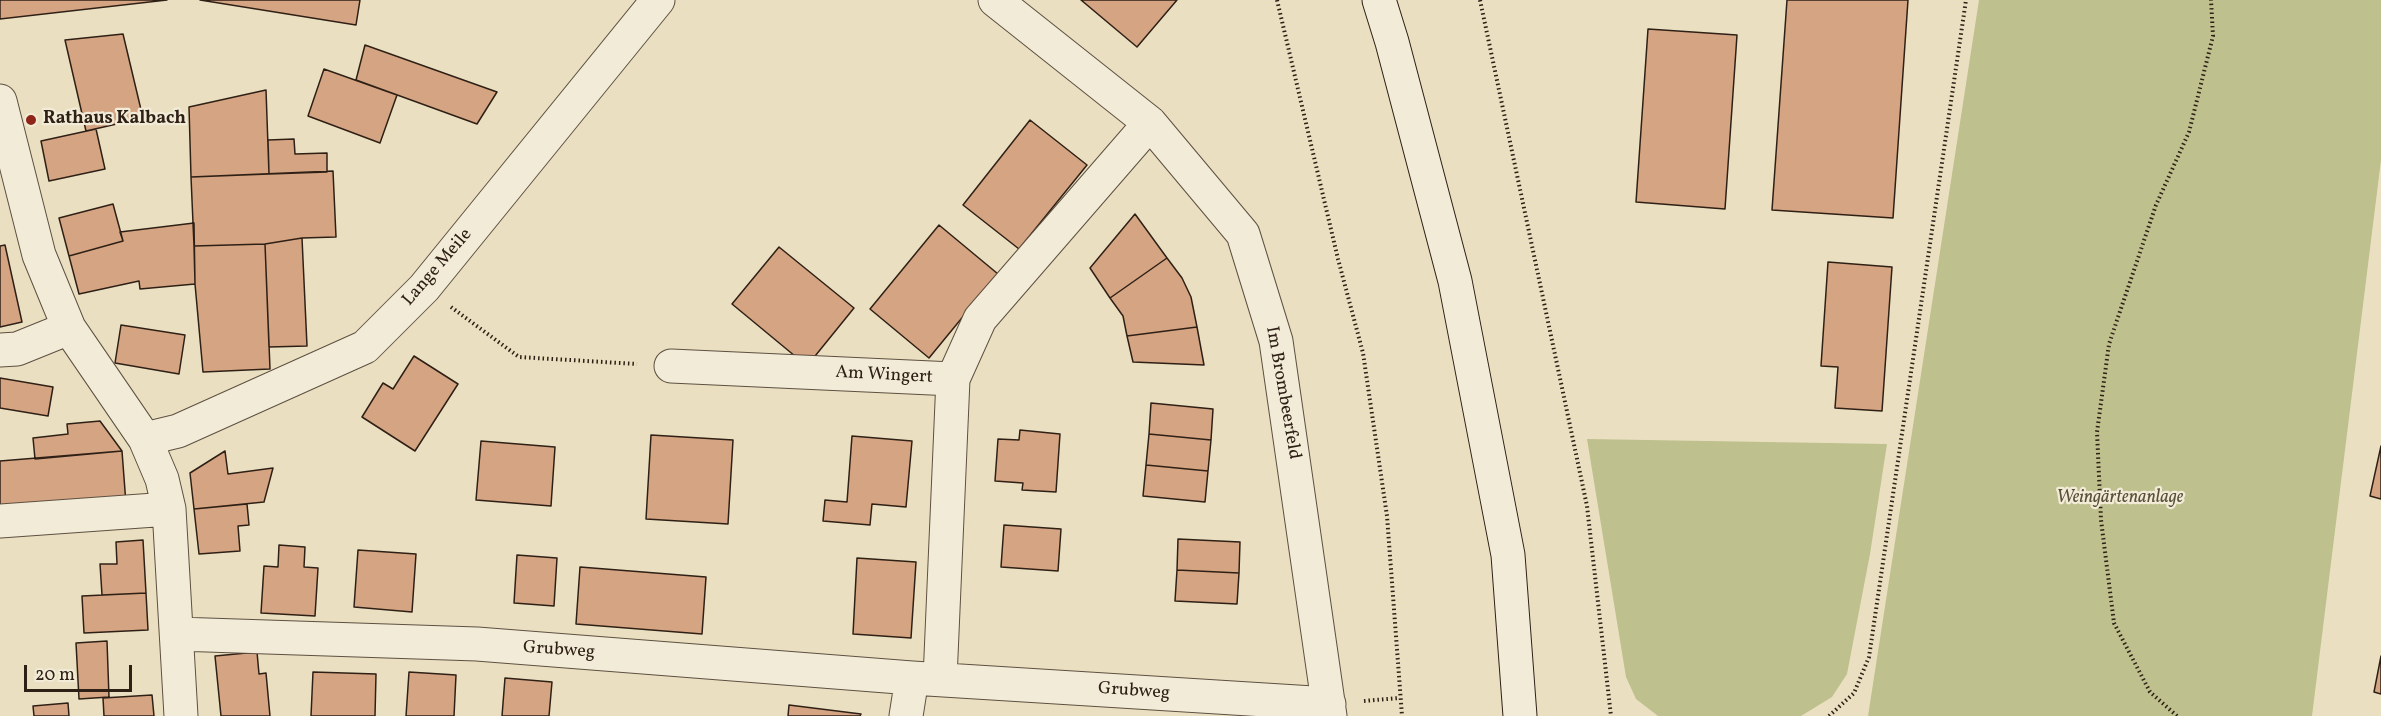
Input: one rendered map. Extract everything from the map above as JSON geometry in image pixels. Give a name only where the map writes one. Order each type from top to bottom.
[{"type":"street","name":"Lange Meile","points":[[145,439],[178,431],[364,347],[424,288],[658,0]]},
{"type":"street","name":"Im Brombeerfeld","points":[[995,0],[1150,123],[1243,234],[1276,341],[1329,710]]},
{"type":"street","points":[[1379,0],[1392,42],[1459,304],[1508,555],[1520,716]]},
{"type":"street","points":[[0,101],[39,255],[69,328],[145,439],[162,479],[169,509],[181,716]]},
{"type":"street","name":"Am Wingert","points":[[671,366],[952,379],[980,319],[1150,123]]},
{"type":"street","points":[[0,350],[17,349],[69,328]]},
{"type":"street","points":[[906,716],[926,679],[952,379]]},
{"type":"street","points":[[0,521],[169,509]]},
{"type":"street","name":"Grubweg","points":[[177,634],[477,644],[1329,710]]},
{"type":"path","points":[[1277,0],[1335,248],[1363,353],[1387,516],[1402,716]]},
{"type":"path","points":[[1480,0],[1587,506],[1611,716]]},
{"type":"path","points":[[1829,716],[1854,693],[1869,657],[1965,0]]},
{"type":"path","points":[[2177,716],[2150,692],[2114,623],[2101,520],[2097,432],[2109,344],[2156,205],[2189,132],[2213,36],[2211,0]]},
{"type":"path","points":[[424,288],[519,357],[671,366]]},
{"type":"green space","name":"Weingärtenanlage","points":[[1979,0],[2381,0],[2381,160],[2312,716],[1868,716]]},
{"type":"green space","points":[[1587,439],[1887,444],[1870,554],[1847,674],[1832,697],[1801,716],[1658,716],[1636,699],[1626,677]]},
{"type":"building","points":[[0,0],[167,0],[0,19]]},
{"type":"building","points":[[200,0],[360,0],[356,25]]},
{"type":"building","points":[[1081,0],[1177,0],[1137,47]]},
{"type":"building","points":[[1787,0],[1908,0],[1893,218],[1772,210]]},
{"type":"building","points":[[1648,29],[1737,35],[1725,209],[1636,202]]},
{"type":"building","points":[[123,34],[143,118],[86,131],[65,40]]},
{"type":"building","points":[[365,45],[497,92],[477,124],[356,80]]},
{"type":"building","points":[[324,69],[397,95],[380,143],[308,116]]},
{"type":"building","points":[[266,90],[269,174],[191,177],[189,107]]},
{"type":"building","points":[[1030,120],[1087,165],[1019,249],[963,205]]},
{"type":"building","points":[[96,129],[105,169],[49,181],[41,141]]},
{"type":"building","points":[[294,139],[295,154],[327,153],[327,172],[269,174],[268,140]]},
{"type":"building","points":[[333,171],[336,237],[302,238],[265,244],[194,246],[191,177]]},
{"type":"building","points":[[113,204],[123,241],[69,256],[59,218]]},
{"type":"building","points":[[1135,214],[1167,258],[1110,298],[1090,268]]},
{"type":"building","points":[[194,223],[195,284],[140,289],[139,281],[79,294],[69,256],[123,241],[120,232]]},
{"type":"building","points":[[939,225],[998,274],[929,358],[870,309]]},
{"type":"building","points":[[302,238],[307,346],[269,347],[265,244]]},
{"type":"building","points":[[265,244],[270,369],[203,372],[194,246]]},
{"type":"building","points":[[5,245],[22,322],[0,327],[0,246]]},
{"type":"building","points":[[779,247],[854,308],[807,366],[732,304]]},
{"type":"building","points":[[1167,258],[1182,278],[1191,297],[1197,327],[1127,336],[1123,316],[1110,298]]},
{"type":"building","points":[[1828,262],[1892,267],[1882,411],[1835,408],[1838,367],[1821,366]]},
{"type":"building","points":[[121,325],[185,335],[179,374],[115,363]]},
{"type":"building","points":[[1197,327],[1204,365],[1133,362],[1127,336]]},
{"type":"building","points":[[414,356],[458,384],[415,451],[362,417],[383,383],[393,389]]},
{"type":"building","points":[[0,378],[53,387],[48,416],[0,408]]},
{"type":"building","points":[[1151,403],[1213,409],[1211,440],[1149,434]]},
{"type":"building","points":[[100,421],[122,451],[35,459],[33,438],[68,434],[67,424]]},
{"type":"building","points":[[1020,430],[1060,434],[1056,492],[1022,490],[1023,483],[995,481],[998,439],[1019,440]]},
{"type":"building","points":[[1149,434],[1211,440],[1208,471],[1146,465]]},
{"type":"building","points":[[651,435],[733,440],[728,524],[646,519]]},
{"type":"building","points":[[852,436],[912,441],[906,507],[872,504],[870,525],[823,521],[825,500],[847,502]]},
{"type":"building","points":[[481,441],[555,447],[551,506],[476,500]]},
{"type":"building","points":[[2381,446],[2381,499],[2370,496]]},
{"type":"building","points":[[122,451],[126,504],[0,514],[0,461]]},
{"type":"building","points":[[225,451],[228,474],[273,468],[264,502],[194,509],[190,473]]},
{"type":"building","points":[[1146,465],[1208,471],[1205,502],[1143,496]]},
{"type":"building","points":[[247,504],[249,525],[238,526],[240,551],[199,554],[194,509]]},
{"type":"building","points":[[1004,525],[1061,529],[1058,571],[1001,567]]},
{"type":"building","points":[[1178,539],[1240,542],[1239,573],[1177,570]]},
{"type":"building","points":[[143,540],[146,593],[102,595],[100,564],[117,564],[116,542]]},
{"type":"building","points":[[279,545],[305,547],[304,567],[318,568],[315,616],[261,613],[264,566],[278,567]]},
{"type":"building","points":[[358,550],[416,554],[412,612],[354,607]]},
{"type":"building","points":[[517,555],[557,558],[554,606],[514,603]]},
{"type":"building","points":[[857,558],[916,562],[911,638],[853,634]]},
{"type":"building","points":[[580,567],[706,577],[702,634],[576,624]]},
{"type":"building","points":[[1177,570],[1239,573],[1237,604],[1175,601]]},
{"type":"building","points":[[146,593],[148,630],[84,633],[82,596]]},
{"type":"building","points":[[107,641],[109,697],[79,699],[76,643]]},
{"type":"building","points":[[257,652],[259,674],[266,673],[270,716],[221,716],[215,656]]},
{"type":"building","points":[[2381,656],[2381,694],[2374,692]]},
{"type":"building","points":[[313,672],[376,674],[375,716],[311,716]]},
{"type":"building","points":[[409,672],[456,675],[454,716],[406,716]]},
{"type":"building","points":[[505,678],[552,682],[549,716],[502,716]]},
{"type":"building","points":[[152,695],[154,716],[104,716],[103,698]]},
{"type":"building","points":[[68,703],[69,716],[34,716],[33,706]]},
{"type":"building","points":[[789,705],[861,714],[860,716],[788,716]]},
{"type":"place","name":"Rathaus Kalbach","points":[[31,120]]}]
